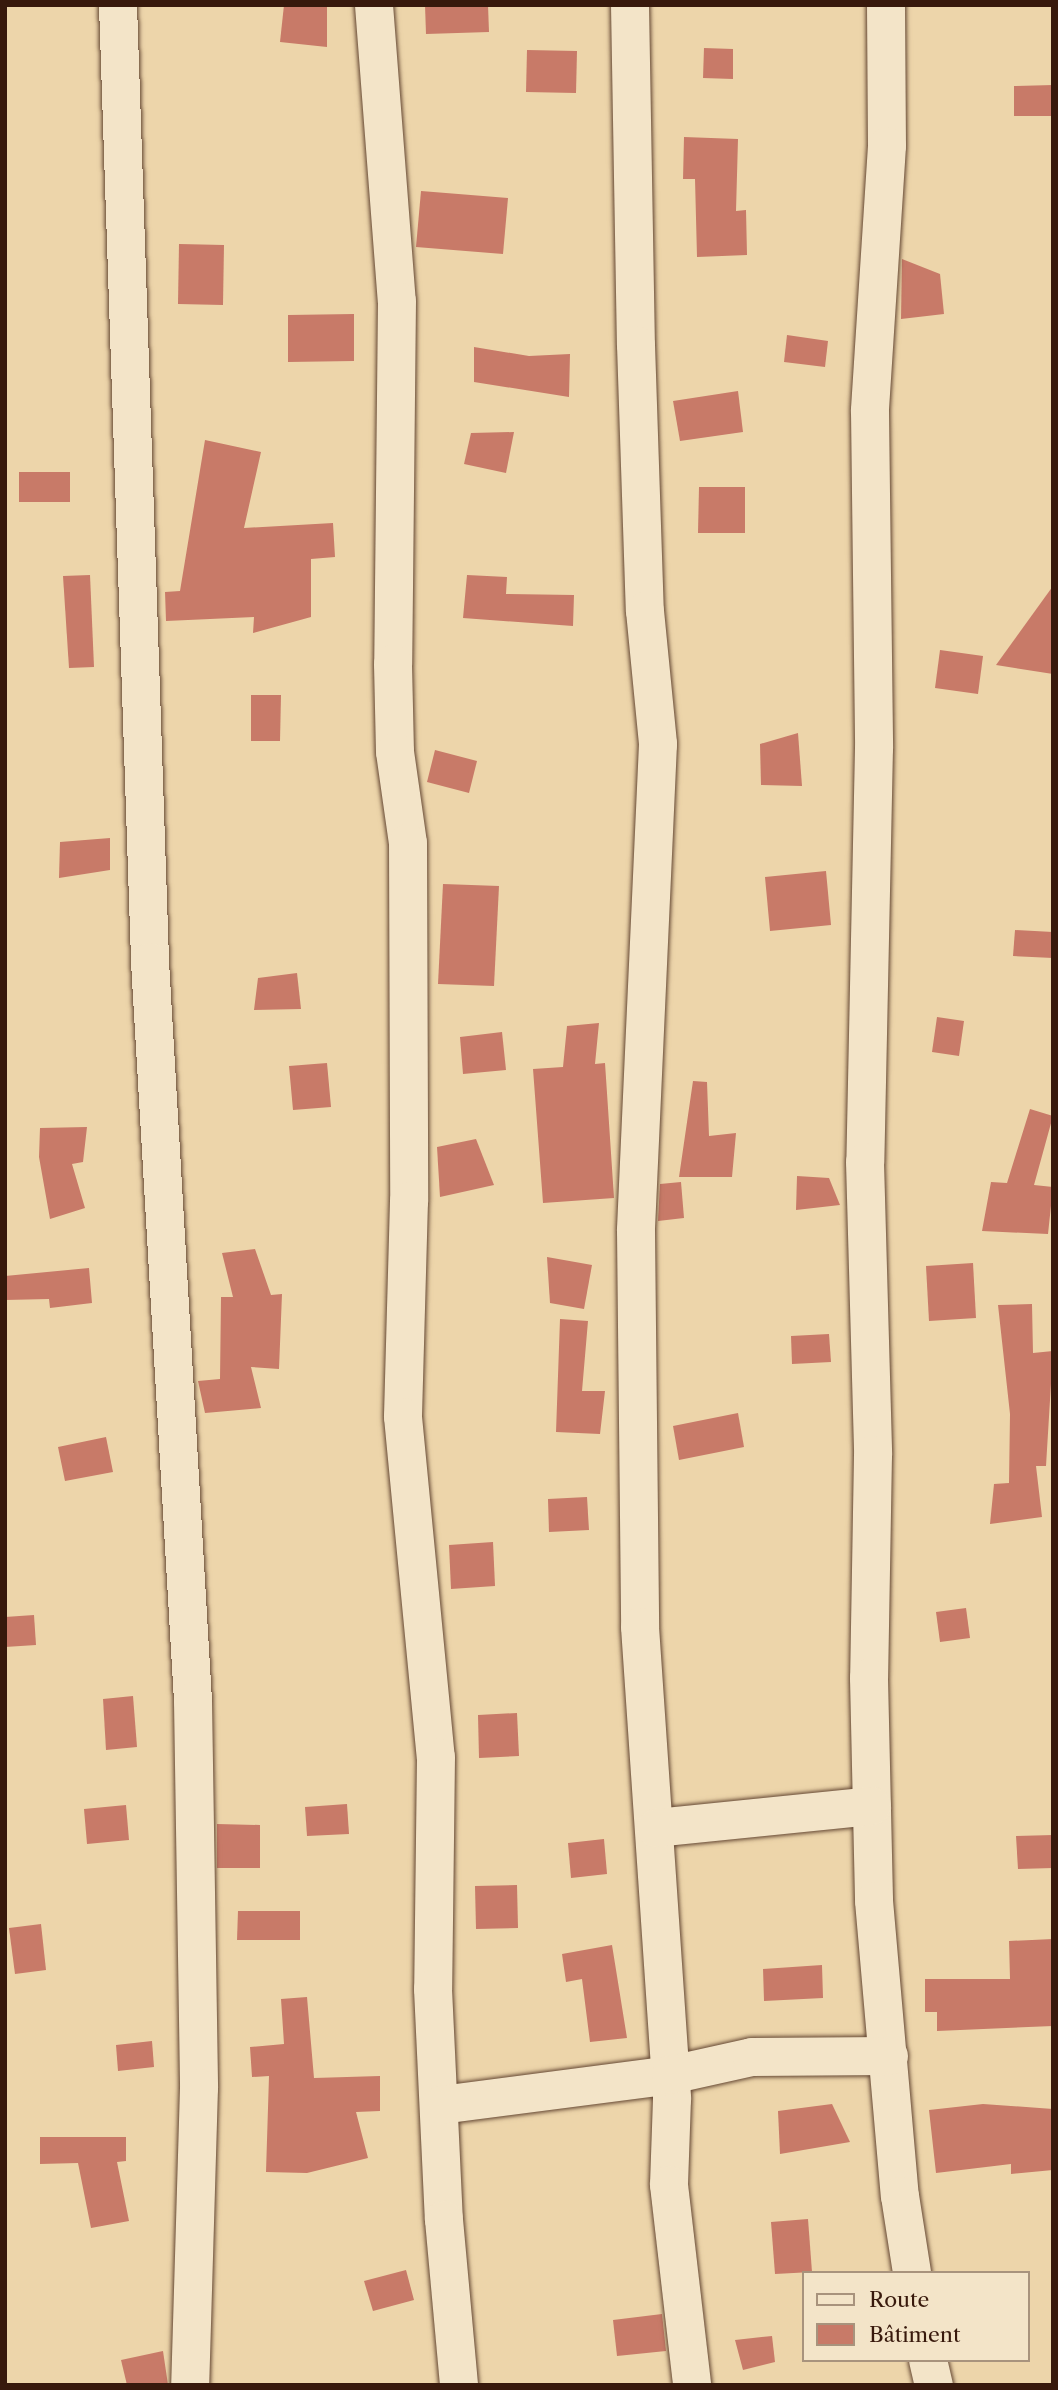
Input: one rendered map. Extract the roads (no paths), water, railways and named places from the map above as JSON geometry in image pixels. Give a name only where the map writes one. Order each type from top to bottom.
[{"type":"street","points":[[117,5],[150,962],[193,1701],[199,2088],[190,2385]]},
{"type":"street","points":[[374,5],[397,301],[395,752],[408,843],[409,1201],[403,1417],[436,1757],[432,1989],[441,2105],[444,2220],[459,2385]]},
{"type":"street","points":[[630,5],[645,598],[658,744],[636,1231],[640,1627],[671,2075],[669,2185],[692,2385]]},
{"type":"street","points":[[886,5],[887,146],[870,411],[874,748],[865,1162],[873,1455],[872,1806],[874,1901],[900,2196],[912,2271]]},
{"type":"street","points":[[656,1828],[872,1806]]},
{"type":"street","points":[[441,2105],[671,2075],[752,2057],[889,2056]]},
{"type":"street","points":[[928,2362],[934,2385]]}]
